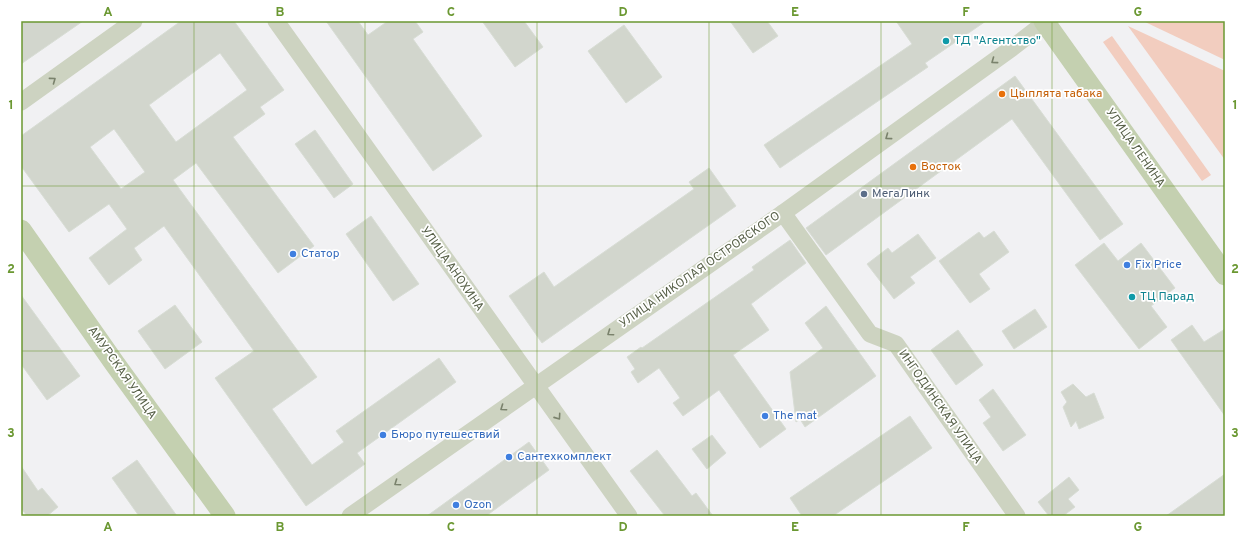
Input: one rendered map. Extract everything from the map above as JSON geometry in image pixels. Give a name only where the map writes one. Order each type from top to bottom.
[{"type":"main road","name":"УЛИЦА ЛЕНИНА","points":[[1045,21],[1225,276]]},
{"type":"main road","name":"АМУРСКАЯ УЛИЦА","points":[[21,230],[115,364],[225,516]]},
{"type":"street","points":[[21,102],[134,21]]},
{"type":"street","name":"УЛИЦА АНОХИНА","points":[[276,21],[628,516]]},
{"type":"street","name":"УЛИЦА НИКОЛАЯ ОСТРОВСКОГО","points":[[350,516],[783,212],[1012,48],[1045,21]]},
{"type":"street","name":"ИНГОДИНСКАЯ УЛИЦА","points":[[783,212],[870,334],[896,344],[1017,516]]},
{"type":"shaded area","points":[[1143,21],[1225,21],[1225,60]]},
{"type":"shaded area","points":[[1128,26],[1225,71],[1225,160]]},
{"type":"shaded area","points":[[1112,36],[1211,175],[1202,181],[1103,42]]},
{"type":"building","points":[[21,21],[83,21],[21,64]]},
{"type":"building","points":[[181,21],[234,21],[284,90],[260,107],[265,114],[233,137],[314,246],[278,273],[196,163],[173,180],[317,377],[272,409],[312,465],[344,442],[336,431],[439,358],[456,382],[357,453],[365,464],[306,506],[215,378],[254,351],[164,226],[134,248],[142,260],[109,285],[89,258],[127,229],[109,204],[69,232],[21,166],[21,136]],"holes":[[[220,53],[247,90],[176,142],[149,105]],[[114,129],[145,172],[121,189],[90,147]]]},
{"type":"building","points":[[326,21],[358,21],[368,35],[388,21],[415,21],[423,32],[413,39],[482,136],[433,171]]},
{"type":"building","points":[[482,21],[524,21],[543,47],[515,67]]},
{"type":"building","points":[[730,21],[767,21],[778,36],[753,53]]},
{"type":"building","points":[[896,21],[986,21],[925,63],[928,67],[780,168],[764,145],[912,44]]},
{"type":"building","points":[[624,25],[662,77],[626,103],[588,51]]},
{"type":"building","points":[[1015,76],[1123,224],[1100,240],[1012,119],[826,255],[806,228]]},
{"type":"building","points":[[315,130],[353,184],[334,198],[295,144]]},
{"type":"building","points":[[709,168],[736,206],[542,343],[509,296],[544,272],[554,287],[694,189],[689,182]]},
{"type":"building","points":[[371,216],[419,284],[393,301],[346,234]]},
{"type":"building","points":[[994,231],[1009,252],[979,274],[990,289],[970,303],[939,261],[979,232],[984,238]]},
{"type":"building","points":[[918,234],[936,258],[910,277],[915,283],[894,299],[867,264],[888,248],[892,253]]},
{"type":"building","points":[[790,240],[806,263],[751,304],[769,330],[733,355],[786,429],[760,448],[719,390],[683,416],[673,403],[680,398],[659,368],[638,383],[631,372],[635,369],[627,357],[754,270],[752,267]]},
{"type":"building","name":"ТЦ Парад","points":[[1104,243],[1118,261],[1141,243],[1175,288],[1151,306],[1167,327],[1139,349],[1075,265]]},
{"type":"building","points":[[21,295],[80,376],[47,400],[21,364]]},
{"type":"building","points":[[175,305],[202,342],[165,369],[138,331]]},
{"type":"building","points":[[826,306],[876,376],[805,427],[800,419],[796,422],[790,372],[823,348],[805,323]]},
{"type":"building","points":[[1035,309],[1047,327],[1014,349],[1002,331]]},
{"type":"building","points":[[1192,325],[1204,342],[1225,329],[1225,416],[1171,340]]},
{"type":"building","points":[[958,330],[983,365],[956,385],[931,350]]},
{"type":"building","points":[[1073,384],[1086,397],[1094,393],[1104,418],[1079,429],[1076,421],[1071,427],[1063,407],[1067,402],[1061,392]]},
{"type":"building","points":[[993,389],[1026,435],[1003,451],[983,423],[991,417],[979,400]]},
{"type":"building","points":[[910,416],[932,448],[833,516],[802,516],[790,498]]},
{"type":"building","points":[[712,435],[726,453],[707,469],[692,449]]},
{"type":"building","points":[[529,442],[549,470],[486,516],[427,516]]},
{"type":"building","points":[[657,450],[692,496],[696,493],[713,516],[665,516],[630,471]]},
{"type":"building","points":[[137,460],[177,516],[139,516],[112,478]]},
{"type":"building","points":[[21,466],[38,491],[42,488],[58,507],[47,516],[27,516],[21,508]]},
{"type":"building","points":[[1225,474],[1225,516],[1166,516]]},
{"type":"building","points":[[1069,477],[1079,490],[1068,499],[1075,507],[1063,516],[1049,516],[1038,502]]},
{"type":"place","name":"ТД \"Агентство\"","points":[[946,41]]},
{"type":"place","name":"Цыплята табака","points":[[1002,94]]},
{"type":"place","name":"Восток","points":[[913,167]]},
{"type":"place","name":"МегаЛинк","points":[[864,194]]},
{"type":"place","name":"Статор","points":[[293,254]]},
{"type":"place","name":"Fix Price","points":[[1127,265]]},
{"type":"place","name":"ТЦ Парад","points":[[1132,297]]},
{"type":"place","name":"The mat","points":[[765,416]]},
{"type":"place","name":"Бюро путешествий","points":[[383,435]]},
{"type":"place","name":"Сантехкомплект","points":[[509,457]]},
{"type":"place","name":"Ozon","points":[[456,505]]}]
